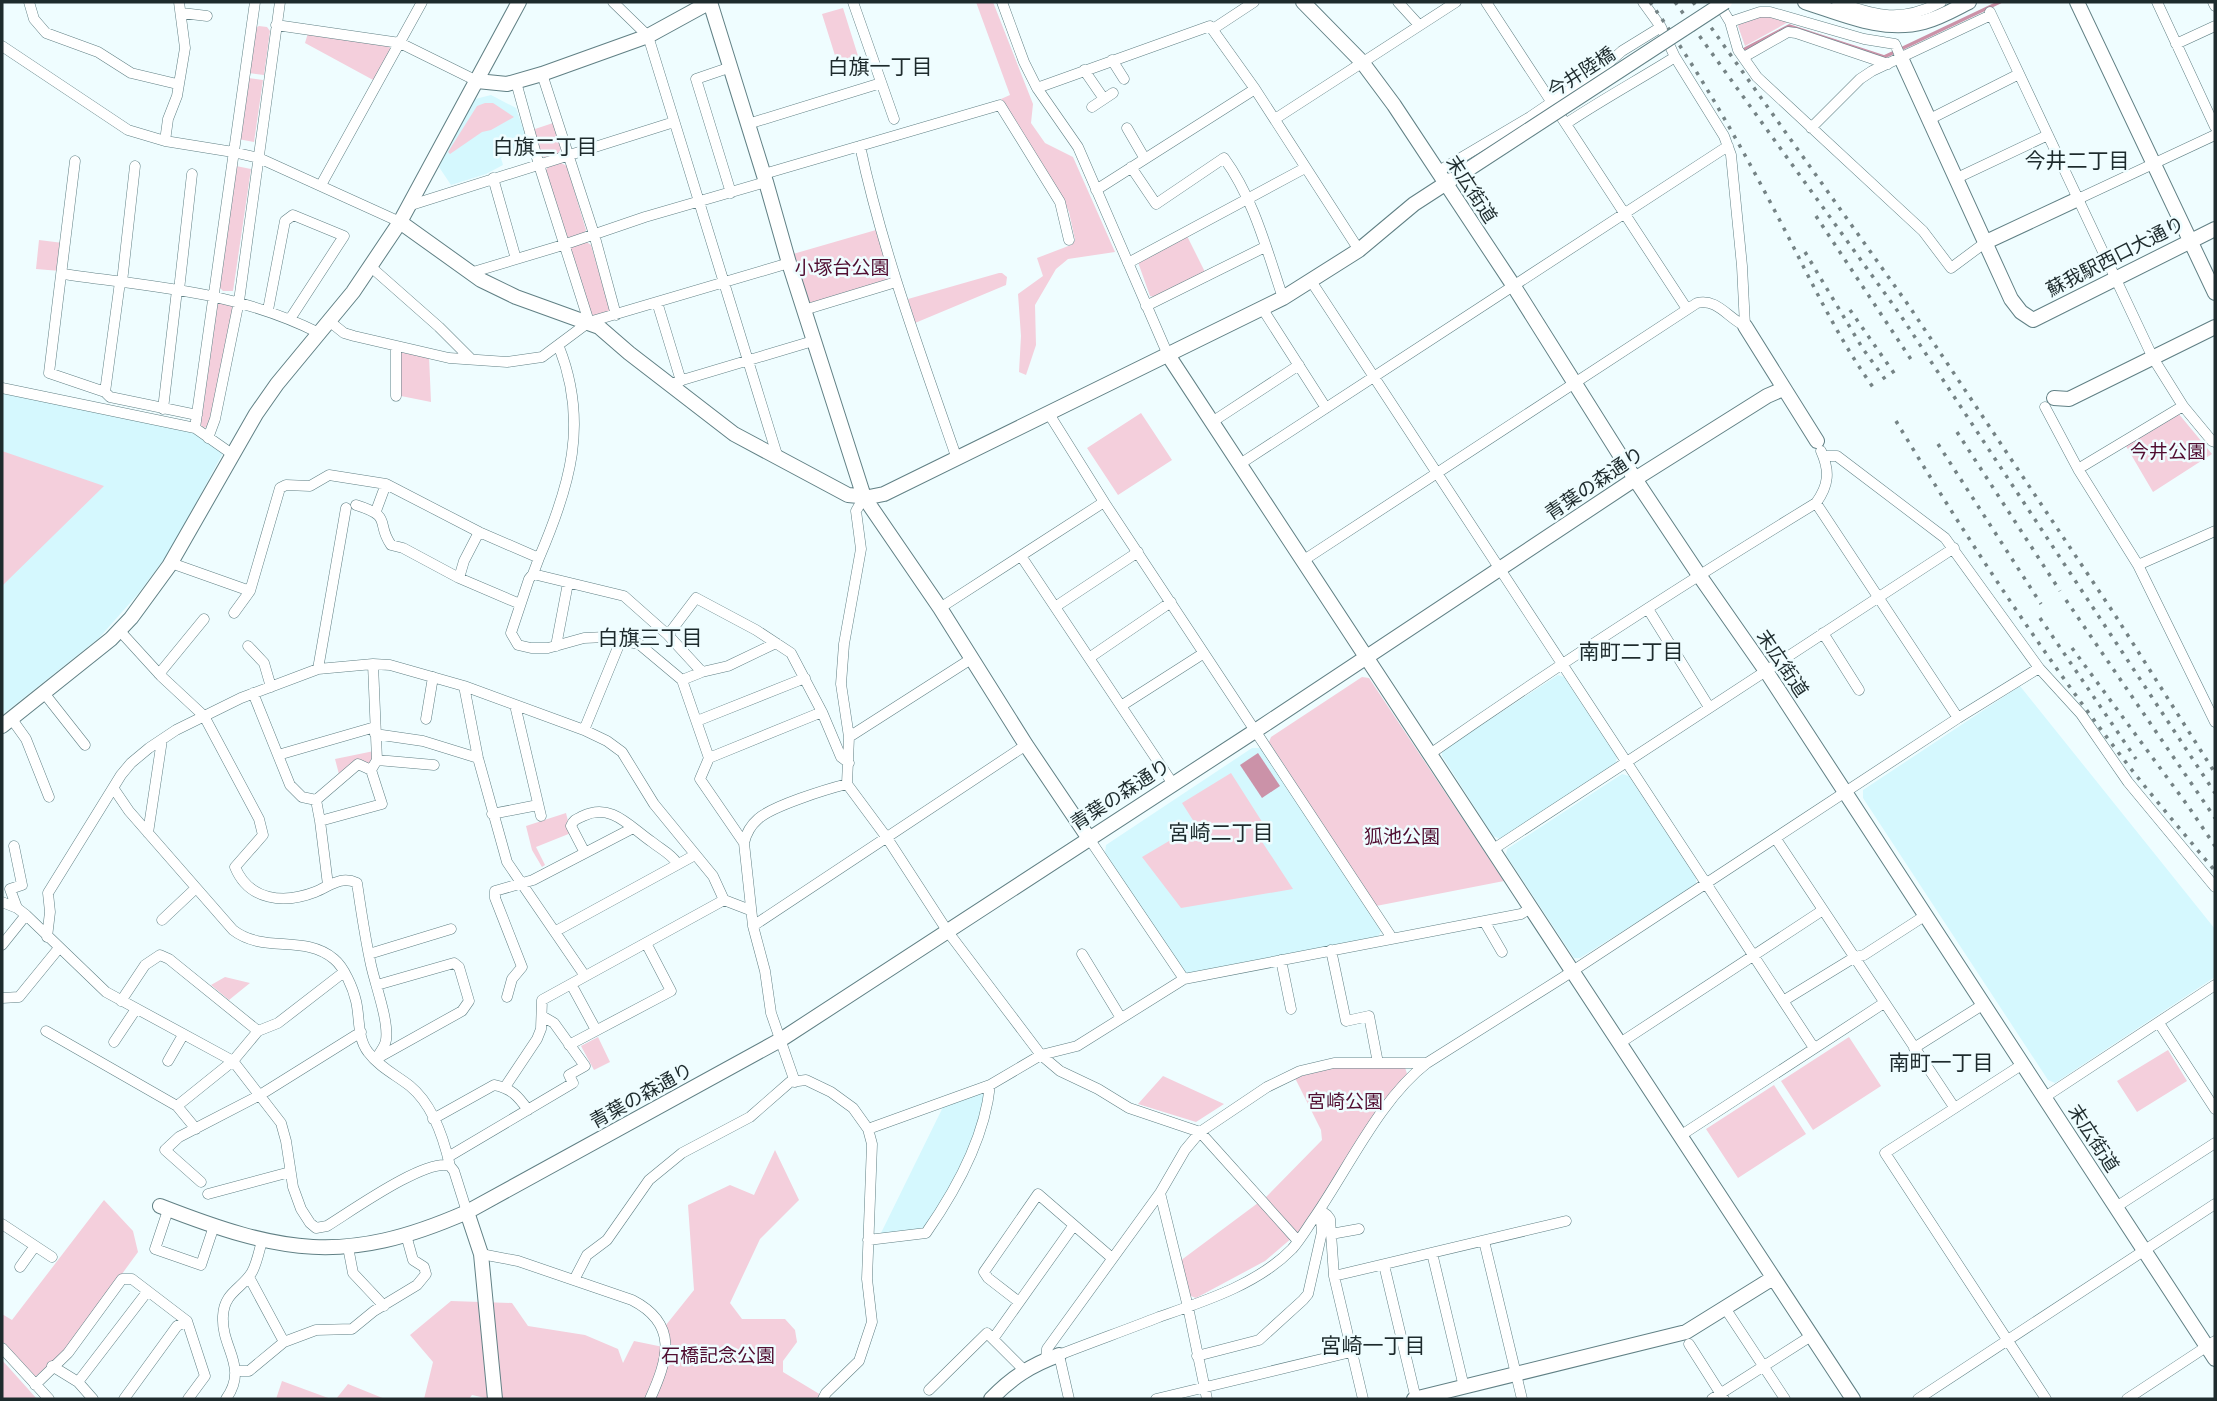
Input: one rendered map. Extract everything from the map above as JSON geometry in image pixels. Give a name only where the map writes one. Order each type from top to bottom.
[{"type":"street","points":[[29,2],[34,19],[46,33],[98,52],[131,73],[177,84]]},
{"type":"street","points":[[165,141],[168,120],[177,96],[185,48],[180,2]]},
{"type":"street","points":[[195,428],[233,152],[247,21],[255,2]]},
{"type":"street","points":[[208,438],[215,419],[239,301],[280,2]]},
{"type":"street","points":[[321,185],[422,2]]},
{"type":"street","points":[[49,797],[26,739],[7,722],[119,631],[172,563],[232,454],[277,384],[371,267],[400,222],[519,2]]},
{"type":"street","points":[[613,2],[648,36],[778,458]]},
{"type":"street","points":[[276,25],[400,43],[477,81],[497,84],[516,82],[542,74],[648,36],[710,2],[813,341],[864,497],[940,608],[1026,745],[1184,979]]},
{"type":"street","points":[[853,2],[894,119]]},
{"type":"street","points":[[1002,2],[1024,62],[1037,88],[1078,147],[1168,355],[1853,1399]]},
{"type":"street","points":[[1213,29],[1254,2]]},
{"type":"street","name":"末広街道","points":[[1303,2],[1362,62],[1447,177],[1635,479],[1766,671],[2145,1251],[2213,1349]]},
{"type":"street","points":[[1398,2],[1419,25]]},
{"type":"street","points":[[1275,119],[1456,2]]},
{"type":"street","points":[[1486,2],[1687,309]]},
{"type":"street","points":[[1430,754],[1699,575],[1816,503],[1825,492],[1828,481],[1823,456],[1816,441],[1745,326],[1735,188],[1728,146],[1675,57],[1661,27],[1643,2]]},
{"type":"street","points":[[1718,2],[1730,22],[1738,50],[1764,85],[1923,231],[1951,268],[1986,242],[2215,135]]},
{"type":"street","name":"今井陸橋","points":[[864,497],[884,494],[1283,298],[1359,250],[1447,177],[1725,2]]},
{"type":"street","points":[[1805,2],[1870,22],[1902,26],[1933,19],[1969,2]]},
{"type":"street","points":[[1836,2],[1874,14],[1914,13],[1941,2]]},
{"type":"street","points":[[1909,2],[1914,13]]},
{"type":"street","points":[[2077,2],[2215,293]]},
{"type":"street","points":[[2157,2],[2215,127]]},
{"type":"street","points":[[1730,22],[1760,12],[1770,12],[1864,39],[1895,44],[1894,61],[1930,119],[1986,242]]},
{"type":"street","points":[[182,13],[206,16]]},
{"type":"street","points":[[1811,128],[1860,79],[1990,14],[2152,358],[2183,406],[2215,442]]},
{"type":"street","points":[[1037,88],[1210,26],[1275,119],[1359,250]]},
{"type":"street","points":[[2176,44],[2215,26]]},
{"type":"street","points":[[1447,177],[1605,66],[1622,51],[1661,27]]},
{"type":"street","points":[[1744,57],[1788,33],[1796,33],[1894,61]]},
{"type":"street","points":[[2,46],[121,126],[165,141],[259,158],[400,222],[481,281],[516,297],[589,322],[607,332],[675,382],[724,428],[848,495],[864,497]]},
{"type":"street","points":[[1567,123],[1675,57]]},
{"type":"street","points":[[1112,60],[1124,79]]},
{"type":"street","points":[[731,67],[696,79],[731,193]]},
{"type":"street","points":[[1084,70],[1108,96],[1092,107]]},
{"type":"street","points":[[542,74],[594,234],[616,315]]},
{"type":"street","points":[[1930,119],[2019,74]]},
{"type":"street","points":[[516,82],[563,245],[589,322]]},
{"type":"street","points":[[748,124],[881,83]]},
{"type":"street","points":[[1096,190],[1255,89]]},
{"type":"street","points":[[470,273],[731,193],[765,178],[860,146],[999,105],[1060,202],[1069,240]]},
{"type":"street","points":[[408,206],[674,122]]},
{"type":"street","points":[[1127,128],[1146,159]]},
{"type":"street","points":[[1957,178],[2048,135]]},
{"type":"street","points":[[860,146],[871,197],[897,282],[957,459]]},
{"type":"street","points":[[1240,464],[1728,146]]},
{"type":"street","points":[[1131,167],[1156,204],[1224,158],[1238,177],[1248,198],[1283,298]]},
{"type":"street","points":[[75,161],[49,373],[105,392],[110,397],[197,415]]},
{"type":"street","points":[[105,392],[135,166]]},
{"type":"street","points":[[1128,263],[1305,168]]},
{"type":"street","points":[[163,409],[192,174]]},
{"type":"street","points":[[493,178],[516,259]]},
{"type":"street","points":[[268,310],[285,222],[293,215],[344,236],[290,319]]},
{"type":"street","name":"蘇我駅西口大通り","points":[[1986,242],[2011,299],[2021,312],[2033,320],[2215,229]]},
{"type":"street","points":[[1146,306],[1265,247]]},
{"type":"street","points":[[329,321],[344,333],[396,347],[449,358],[507,362],[542,357],[589,322],[789,263]]},
{"type":"street","points":[[371,267],[470,358]]},
{"type":"street","points":[[62,274],[239,301],[268,310],[319,333]]},
{"type":"street","points":[[1311,281],[1814,1048]]},
{"type":"street","points":[[804,310],[897,282]]},
{"type":"street","points":[[657,302],[675,382]]},
{"type":"street","points":[[1304,560],[1697,303],[1708,302],[1719,307],[1732,320],[1745,326]]},
{"type":"street","points":[[1262,308],[1326,408]]},
{"type":"street","points":[[2215,327],[2069,399],[2049,403],[2078,469],[2138,565],[2215,722]]},
{"type":"street","points":[[675,382],[813,341]]},
{"type":"street","points":[[559,346],[568,368],[572,389],[572,460],[569,477],[511,633],[518,645],[531,648],[556,646],[584,638],[606,637],[639,644],[682,680],[709,758],[700,779],[744,842]]},
{"type":"street","points":[[396,347],[396,396]]},
{"type":"street","points":[[1212,422],[1299,365]]},
{"type":"street","points":[[2,388],[195,428],[232,454]]},
{"type":"street","name":"青葉の森通り","points":[[164,1208],[262,1241],[310,1248],[348,1247],[407,1236],[467,1212],[782,1039],[1255,731],[1635,479],[1767,396],[1783,389]]},
{"type":"street","points":[[2078,469],[2183,406]]},
{"type":"street","points":[[1049,414],[1104,502],[1392,938]]},
{"type":"street","points":[[1823,456],[1836,456],[1945,538],[2039,668],[2081,714],[2128,782],[2215,887]]},
{"type":"street","points":[[234,613],[250,591],[280,488],[286,485],[310,486],[329,475],[386,484],[479,532],[539,558]]},
{"type":"street","points":[[376,512],[386,484]]},
{"type":"street","points":[[864,497],[856,511],[861,549],[844,644],[841,684],[849,737],[847,784],[887,838],[948,932],[1041,1055],[1060,1071],[1129,1108],[1200,1132],[1298,1241]]},
{"type":"street","points":[[940,608],[1104,502]]},
{"type":"street","points":[[1816,503],[1958,718]]},
{"type":"street","points":[[318,670],[351,507],[376,512],[384,524],[386,539],[391,545],[403,548],[459,578],[520,604]]},
{"type":"street","points":[[2138,565],[2215,531]]},
{"type":"street","points":[[459,578],[464,561],[479,532]]},
{"type":"street","points":[[1492,850],[1954,548]]},
{"type":"street","points":[[1055,607],[1138,552]]},
{"type":"street","points":[[1021,556],[1173,784]]},
{"type":"street","points":[[172,563],[250,591]]},
{"type":"street","points":[[533,574],[624,596],[668,635],[702,672]]},
{"type":"street","points":[[556,646],[568,583]]},
{"type":"street","points":[[668,635],[696,598],[791,653],[822,712],[841,757],[849,763]]},
{"type":"street","points":[[1089,658],[1171,602]]},
{"type":"street","points":[[1648,609],[1709,707]]},
{"type":"street","points":[[159,674],[204,619]]},
{"type":"street","points":[[119,631],[159,674],[204,716],[259,819],[262,835],[235,867],[241,880],[254,892],[273,900],[314,892],[349,879],[357,883],[369,954],[386,1027],[386,1042],[376,1059]]},
{"type":"street","points":[[1823,633],[1859,690]]},
{"type":"street","points":[[584,730],[621,640]]},
{"type":"street","points":[[682,680],[728,666],[776,643]]},
{"type":"street","points":[[248,646],[264,663],[271,687]]},
{"type":"street","points":[[1121,706],[1204,653]]},
{"type":"street","points":[[849,737],[971,659]]},
{"type":"street","points":[[371,771],[377,760],[373,664]]},
{"type":"street","points":[[47,937],[50,912],[48,893],[131,763],[162,740],[253,693],[318,670],[373,664],[390,665],[464,686],[607,741],[622,752],[654,804],[713,876],[724,900],[750,910]]},
{"type":"street","points":[[991,1399],[1008,1381],[1024,1370],[1188,1307],[1263,1272],[1280,1260],[1298,1241],[1383,1111],[1409,1077],[1846,794],[1958,718],[2039,668]]},
{"type":"street","points":[[426,719],[433,677]]},
{"type":"street","points":[[697,722],[805,678]]},
{"type":"street","points":[[464,686],[478,758],[507,862],[586,976]]},
{"type":"street","points":[[44,693],[85,745]]},
{"type":"street","points":[[253,693],[290,785],[302,797],[316,800]]},
{"type":"street","points":[[516,705],[541,816]]},
{"type":"street","points":[[709,758],[822,712]]},
{"type":"street","points":[[278,755],[375,730],[424,741],[478,758]]},
{"type":"street","points":[[148,833],[162,740]]},
{"type":"street","points":[[753,926],[1026,745]]},
{"type":"street","points":[[377,760],[433,765]]},
{"type":"street","points":[[316,800],[358,764],[371,771],[382,804],[320,821]]},
{"type":"street","points":[[795,1082],[772,1013],[765,971],[753,926],[744,842],[747,833],[759,818],[797,800],[847,784]]},
{"type":"street","points":[[114,789],[148,833],[233,930],[244,939],[258,943],[301,945],[322,951],[335,960],[344,972],[356,1001],[360,1032],[368,1052],[422,1098],[433,1119],[467,1212],[481,1254],[495,1399]]},
{"type":"street","points":[[316,800],[328,885]]},
{"type":"street","points":[[492,814],[538,804]]},
{"type":"street","points":[[585,853],[571,826],[573,821],[590,812],[603,810],[618,816],[671,854],[677,863]]},
{"type":"street","points":[[507,997],[512,979],[522,967],[495,898],[495,891],[533,880],[633,828]]},
{"type":"street","points":[[1776,839],[1954,1107]]},
{"type":"street","points":[[14,846],[22,885],[10,888],[21,912]]},
{"type":"street","points":[[556,931],[695,855]]},
{"type":"street","points":[[162,920],[196,888]]},
{"type":"street","points":[[505,1087],[537,1039],[541,1029],[542,1000],[724,900]]},
{"type":"street","points":[[2,902],[21,912],[106,992],[233,1061],[281,1123],[290,1172],[301,1209],[316,1228],[327,1226],[416,1172],[449,1162],[573,1083],[569,1075],[585,1066],[554,1023],[542,1016]]},
{"type":"street","points":[[868,1129],[990,1086],[1041,1055],[1077,1046],[1184,979],[1521,914],[1531,908]]},
{"type":"street","points":[[1620,1043],[1823,910]]},
{"type":"street","points":[[2,945],[21,912]]},
{"type":"street","points":[[1783,1001],[1855,957],[1864,955],[1926,915]]},
{"type":"street","points":[[1485,920],[1502,952]]},
{"type":"street","points":[[369,954],[451,929]]},
{"type":"street","points":[[569,1045],[671,991],[646,943]]},
{"type":"street","points":[[2,998],[19,997],[59,948]]},
{"type":"street","points":[[1331,950],[1346,1021],[1368,1016],[1378,1063]]},
{"type":"street","points":[[1082,954],[1121,1018]]},
{"type":"street","points":[[121,1001],[145,965],[160,955],[169,959],[258,1031]]},
{"type":"street","points":[[1281,960],[1290,1009]]},
{"type":"street","points":[[376,1059],[462,1011],[469,1000],[459,967],[454,963],[377,985]]},
{"type":"street","points":[[177,1106],[233,1061],[258,1031],[278,1023],[344,972]]},
{"type":"street","points":[[571,984],[596,1030]]},
{"type":"street","points":[[2045,1097],[2215,985]]},
{"type":"street","points":[[1680,1136],[1884,1003]]},
{"type":"street","points":[[1914,1048],[1984,1003]]},
{"type":"street","points":[[114,1042],[136,1009]]},
{"type":"street","points":[[2159,1023],[2215,1109]]},
{"type":"street","points":[[46,1031],[177,1106],[196,1129]]},
{"type":"street","points":[[201,1182],[165,1150],[179,1137],[260,1095],[360,1032]]},
{"type":"street","points":[[168,1061],[183,1035]]},
{"type":"street","points":[[1069,1399],[1047,1349],[1160,1193],[1185,1150],[1200,1132],[1267,1087],[1300,1071],[1334,1063],[1427,1063]]},
{"type":"street","points":[[2023,1064],[1885,1153],[2046,1399]]},
{"type":"street","points":[[574,1280],[587,1255],[607,1240],[649,1180],[681,1153],[750,1117],[790,1082],[806,1080],[831,1092],[853,1108],[868,1129],[872,1144],[867,1279],[872,1322],[859,1361],[823,1399]]},
{"type":"street","points":[[433,1119],[494,1085],[505,1087],[518,1095],[528,1110]]},
{"type":"street","points":[[868,1240],[926,1233],[956,1186],[987,1112],[990,1086]]},
{"type":"street","points":[[2116,1207],[2215,1143]]},
{"type":"street","points":[[208,1195],[290,1172]]},
{"type":"street","points":[[1160,1193],[1207,1399]]},
{"type":"street","points":[[1019,1303],[984,1272],[1038,1194],[1112,1258]]},
{"type":"street","points":[[1918,1399],[2215,1204]]},
{"type":"street","points":[[164,1208],[155,1249],[201,1265],[214,1226]]},
{"type":"street","points":[[1320,1210],[1330,1219],[1334,1276],[1363,1399]]},
{"type":"street","points":[[1197,1356],[1259,1340],[1303,1300],[1308,1293],[1322,1232],[1320,1210]]},
{"type":"street","points":[[1334,1276],[1566,1221]]},
{"type":"street","points":[[310,1223],[310,1248]]},
{"type":"street","points":[[2,1224],[52,1257]]},
{"type":"street","points":[[993,1339],[1074,1225]]},
{"type":"street","points":[[1331,1234],[1359,1229]]},
{"type":"street","points":[[236,1371],[249,1371],[284,1342],[316,1330],[352,1329],[417,1285],[426,1274],[424,1267],[413,1260],[407,1236]]},
{"type":"street","points":[[226,1399],[232,1391],[236,1371],[223,1330],[223,1311],[233,1292],[254,1268],[262,1241]]},
{"type":"street","points":[[1484,1241],[1522,1399]]},
{"type":"street","points":[[20,1267],[35,1246]]},
{"type":"street","points":[[348,1247],[353,1273],[384,1306]]},
{"type":"street","points":[[1433,1253],[1464,1387]]},
{"type":"street","points":[[481,1254],[518,1261],[632,1300],[650,1309],[661,1324],[667,1359],[650,1399]]},
{"type":"street","points":[[1384,1265],[1415,1399],[1675,1336],[1686,1332],[1773,1278]]},
{"type":"street","points":[[248,1277],[284,1342]]},
{"type":"street","points":[[35,1385],[68,1353],[122,1279],[132,1279],[187,1321],[205,1376],[188,1399]]},
{"type":"street","points":[[78,1382],[147,1292]]},
{"type":"street","points":[[1725,1308],[1785,1399]]},
{"type":"street","points":[[124,1399],[177,1326],[187,1321]]},
{"type":"street","points":[[929,1390],[987,1333],[1024,1370]]},
{"type":"street","points":[[1689,1344],[1719,1397],[1811,1336]]},
{"type":"street","points":[[2,1348],[49,1399]]},
{"type":"street","points":[[2127,1399],[2213,1349]]},
{"type":"street","points":[[1156,1399],[1351,1352]]},
{"type":"street","points":[[52,1366],[78,1382],[93,1399]]},
{"type":"shaded area","points":[[491,95],[516,108],[527,140],[501,158],[503,165],[486,174],[451,185],[439,167],[475,99]]},
{"type":"shaded area","points":[[2,390],[190,431],[224,451],[170,551],[138,594],[99,638],[2,715]]},
{"type":"shaded area","points":[[1558,675],[1564,677],[1617,757],[1616,763],[1500,839],[1493,836],[1442,756],[1442,751]]},
{"type":"shaded area","points":[[2020,686],[2215,929],[2215,977],[2055,1083],[2048,1080],[1863,798],[1863,790]]},
{"type":"shaded area","points":[[1252,748],[1261,748],[1381,931],[1378,937],[1189,973],[1182,972],[1105,853],[1106,845]]},
{"type":"shaded area","points":[[1258,753],[1280,786],[1262,798],[1240,765]]},
{"type":"shaded area","points":[[1622,774],[1629,776],[1696,878],[1696,885],[1580,958],[1574,958],[1506,855],[1507,849]]},
{"type":"shaded area","points":[[982,1093],[987,1097],[982,1117],[954,1182],[925,1228],[880,1235],[944,1105]]},
{"type":"green space","points":[[976,2],[993,2],[1033,104],[1031,123],[1045,143],[1073,157],[1115,252],[1068,259],[1056,269],[1035,305],[1036,345],[1026,375],[1019,372],[1021,336],[1018,294],[1043,276],[1037,258],[1071,245],[1075,240],[1069,212],[1063,199],[1001,99],[1010,95]]},
{"type":"green space","points":[[843,8],[859,59],[838,65],[822,14]]},
{"type":"green space","points":[[1768,13],[1792,20],[1745,46],[1738,26],[1741,20]]},
{"type":"green space","points":[[267,27],[270,31],[264,75],[249,73],[255,28]]},
{"type":"green space","points":[[308,33],[387,44],[392,50],[375,81],[305,43]]},
{"type":"green space","points":[[248,78],[263,80],[254,142],[238,139]]},
{"type":"green space","points":[[493,103],[514,117],[482,132],[450,154],[448,152],[477,106]]},
{"type":"green space","points":[[553,123],[561,149],[557,155],[546,158],[540,155],[532,130]]},
{"type":"green space","points":[[559,162],[567,166],[586,230],[583,236],[571,240],[565,237],[545,172],[549,165]]},
{"type":"green space","points":[[236,166],[251,169],[233,291],[223,291],[219,287]]},
{"type":"green space","name":"小塚台公園","points":[[876,230],[891,280],[812,303],[807,301],[793,254]]},
{"type":"green space","points":[[1186,234],[1205,272],[1154,297],[1150,296],[1138,258]]},
{"type":"green space","points":[[39,240],[63,243],[60,271],[36,269]]},
{"type":"green space","points":[[585,241],[591,245],[611,312],[595,317],[589,315],[569,251],[573,245]]},
{"type":"green space","points":[[999,273],[1007,277],[1006,285],[915,323],[908,299]]},
{"type":"green space","points":[[218,301],[235,306],[214,411],[209,426],[204,428],[199,424]]},
{"type":"green space","points":[[401,351],[429,356],[431,402],[401,396]]},
{"type":"green space","points":[[1141,413],[1172,460],[1118,495],[1087,448]]},
{"type":"green space","name":"今井公園","points":[[2178,413],[2212,454],[2153,492],[2126,446]]},
{"type":"green space","points":[[2,451],[104,486],[2,586]]},
{"type":"green space","name":"狐池公園","points":[[1362,677],[1369,678],[1504,881],[1376,906],[1269,742],[1271,737]]},
{"type":"green space","points":[[374,751],[375,761],[371,766],[358,762],[340,778],[335,759]]},
{"type":"green space","points":[[1231,773],[1266,828],[1257,834],[1293,889],[1181,908],[1142,857],[1196,825],[1182,803]]},
{"type":"green space","points":[[566,813],[571,833],[536,847],[545,865],[542,867],[532,850],[526,826]]},
{"type":"green space","points":[[225,977],[250,983],[229,1000],[211,985]]},
{"type":"green space","points":[[598,1037],[610,1062],[594,1070],[581,1046]]},
{"type":"green space","points":[[1849,1037],[1881,1086],[1813,1130],[1781,1081]]},
{"type":"green space","points":[[2168,1050],[2187,1081],[2137,1112],[2117,1081]]},
{"type":"green space","name":"宮崎公園","points":[[1337,1065],[1405,1067],[1407,1074],[1300,1231],[1265,1261],[1196,1298],[1188,1295],[1180,1261],[1266,1197],[1322,1140],[1321,1130],[1295,1078]]},
{"type":"green space","points":[[1163,1076],[1224,1104],[1196,1122],[1138,1104]]},
{"type":"green space","points":[[1774,1085],[1806,1134],[1738,1178],[1706,1129]]},
{"type":"green space","name":"石橋記念公園","points":[[775,1150],[799,1200],[760,1239],[730,1303],[742,1319],[785,1319],[795,1330],[797,1342],[783,1361],[783,1372],[821,1395],[819,1399],[490,1399],[472,1395],[469,1399],[424,1399],[433,1362],[410,1335],[451,1301],[512,1303],[528,1326],[585,1335],[618,1349],[623,1363],[634,1341],[668,1348],[666,1325],[694,1290],[688,1205],[730,1185],[754,1195]]},
{"type":"green space","points":[[104,1200],[133,1231],[138,1252],[68,1348],[35,1377],[2,1341],[2,1314],[12,1320]]},
{"type":"green space","points":[[2,1360],[37,1399],[2,1399]]},
{"type":"green space","points":[[282,1381],[331,1399],[276,1399]]},
{"type":"green space","points":[[348,1384],[385,1399],[336,1399]]},
{"type":"waterway","points":[[1743,50],[1789,26],[1884,57],[2000,2]]},
{"type":"railway","points":[[1650,2],[1718,107],[1835,327],[1875,390]]},
{"type":"railway","points":[[1675,2],[1899,313],[2215,793]]},
{"type":"railway","points":[[1693,2],[1909,306],[2115,615],[2215,773]]},
{"type":"railway","points":[[1816,216],[1914,364]]},
{"type":"railway","points":[[1805,252],[1863,349],[1887,382]]},
{"type":"railway","points":[[1850,310],[1896,376]]},
{"type":"railway","points":[[1896,421],[1978,553],[2036,639],[2128,765],[2215,871]]},
{"type":"railway","points":[[1957,432],[2060,591]]},
{"type":"railway","points":[[1938,444],[2041,604]]},
{"type":"railway","points":[[2066,600],[2215,818]]},
{"type":"railway","points":[[2040,618],[2136,759]]},
{"type":"railway","points":[[2072,648],[2215,846]]},
{"type":"district","name":"白旗一丁目","points":[[880,67]]},
{"type":"district","name":"白旗二丁目","points":[[545,147]]},
{"type":"district","name":"今井二丁目","points":[[2077,161]]},
{"type":"district","name":"白旗三丁目","points":[[650,638]]},
{"type":"district","name":"南町二丁目","points":[[1631,652]]},
{"type":"district","name":"宮崎二丁目","points":[[1221,833]]},
{"type":"district","name":"南町一丁目","points":[[1941,1063]]},
{"type":"district","name":"宮崎一丁目","points":[[1373,1346]]}]
